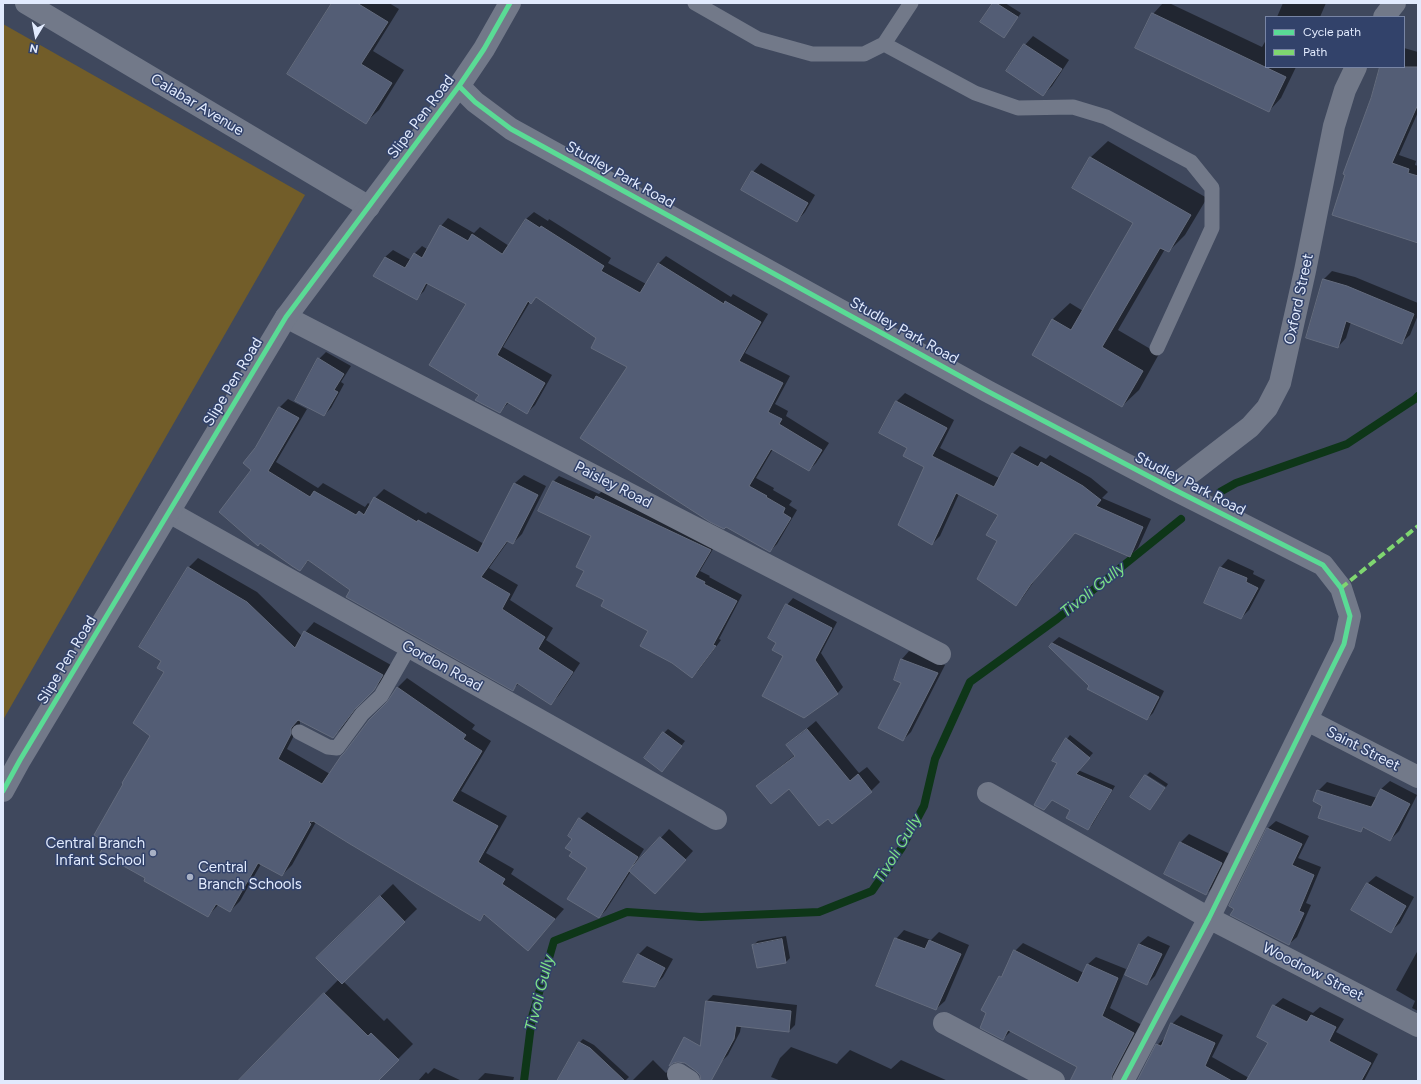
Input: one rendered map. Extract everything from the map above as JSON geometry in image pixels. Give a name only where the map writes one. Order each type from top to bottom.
[{"type":"street","name":"Calabar Avenue","points":[[26,3],[369,207]]},
{"type":"street","name":"Slipe Pen Road","points":[[3,791],[20,760],[286,317],[459,86],[484,49],[510,3]]},
{"type":"street","points":[[1385,16],[1395,3]]},
{"type":"street","name":"Oxford Street","points":[[1171,488],[1250,427],[1267,408],[1280,383],[1305,271],[1334,126],[1345,90],[1356,68]]},
{"type":"street","name":"Studley Park Road","points":[[459,86],[475,102],[511,129],[987,391],[1171,488],[1323,565],[1341,588],[1350,616],[1344,644],[1307,720]]},
{"type":"street","name":"Paisley Road","points":[[286,317],[940,654]]},
{"type":"street","name":"Gordon Road","points":[[169,512],[716,819]]},
{"type":"street","points":[[1123,1081],[1209,918],[1307,720]]},
{"type":"street","name":"Saint Street","points":[[1307,720],[1418,777]]},
{"type":"street","name":"Woodrow Street","points":[[988,793],[1209,918],[1418,1026]]},
{"type":"street","points":[[944,1023],[1054,1081]]},
{"type":"lane","points":[[696,3],[758,39],[812,54],[864,54],[884,44],[911,3]]},
{"type":"lane","points":[[884,44],[975,93],[1018,108],[1073,107],[1106,117],[1191,162],[1212,188],[1212,228],[1157,348]]},
{"type":"lane","points":[[299,732],[328,747],[337,748],[362,714],[381,696],[409,647]]},
{"type":"shaded area","points":[[3,24],[305,195],[3,720]]},
{"type":"building","points":[[332,3],[357,3],[388,22],[361,64],[392,83],[366,124],[287,74]]},
{"type":"building","points":[[993,3],[996,3],[1018,17],[1004,38],[980,22]]},
{"type":"building","points":[[1152,13],[1286,77],[1269,112],[1135,48]]},
{"type":"building","points":[[1024,44],[1062,69],[1043,96],[1006,71]]},
{"type":"building","points":[[1418,67],[1418,104],[1392,163],[1409,169],[1408,173],[1418,176],[1418,243],[1332,215],[1345,175],[1343,174],[1371,98],[1380,68]]},
{"type":"building","points":[[1090,157],[1191,215],[1169,252],[1160,248],[1102,347],[1143,371],[1122,407],[1032,355],[1052,319],[1071,330],[1133,223],[1072,188]]},
{"type":"building","points":[[752,171],[808,203],[797,222],[741,190]]},
{"type":"building","points":[[526,219],[540,228],[541,226],[604,266],[601,271],[640,293],[658,263],[724,304],[725,301],[761,322],[739,361],[783,383],[768,412],[782,419],[779,424],[822,450],[809,471],[771,449],[749,486],[785,508],[783,513],[791,518],[770,552],[726,527],[724,529],[710,522],[580,438],[627,367],[591,348],[596,338],[536,297],[531,304],[528,301],[497,355],[545,383],[527,414],[507,402],[500,413],[475,400],[479,395],[429,365],[466,304],[426,283],[417,300],[373,276],[385,257],[405,268],[414,253],[422,258],[440,225],[468,241],[472,234],[502,254]]},
{"type":"building","points":[[1323,279],[1347,286],[1414,314],[1402,344],[1346,321],[1338,348],[1306,338]]},
{"type":"building","points":[[318,358],[344,374],[334,390],[338,392],[324,416],[295,401]]},
{"type":"building","points":[[896,401],[947,428],[932,456],[994,487],[1012,453],[1038,467],[1041,462],[1083,486],[1101,500],[1096,506],[1143,527],[1130,557],[1075,533],[1031,584],[1016,606],[977,579],[997,541],[986,535],[998,515],[956,493],[932,545],[898,525],[924,467],[903,456],[907,448],[879,433]]},
{"type":"building","points":[[279,407],[299,418],[268,471],[310,497],[314,491],[356,515],[359,511],[364,515],[374,497],[417,522],[418,520],[478,553],[514,483],[538,495],[513,544],[507,541],[481,577],[510,594],[502,609],[545,637],[538,649],[573,672],[551,705],[517,683],[513,691],[346,597],[350,590],[308,560],[300,571],[260,543],[258,546],[219,512],[251,470],[243,463],[255,448]]},
{"type":"building","points":[[553,481],[594,500],[596,496],[711,550],[695,577],[705,582],[704,584],[737,601],[713,645],[716,646],[692,678],[672,663],[640,646],[648,631],[601,606],[604,600],[576,586],[584,571],[576,567],[591,536],[538,511]]},
{"type":"building","points":[[188,567],[247,602],[295,648],[304,631],[383,675],[374,690],[355,709],[333,738],[298,720],[291,728],[291,734],[278,759],[322,784],[341,756],[369,720],[387,702],[397,687],[466,735],[463,739],[482,751],[452,801],[498,826],[478,862],[505,879],[502,884],[555,919],[528,951],[484,914],[480,921],[313,821],[309,822],[311,824],[282,876],[258,863],[230,912],[216,904],[208,917],[144,881],[145,878],[100,853],[106,842],[94,835],[123,784],[122,783],[150,736],[133,723],[164,672],[157,668],[161,661],[139,647]]},
{"type":"building","points":[[1220,567],[1247,578],[1246,582],[1258,588],[1241,619],[1204,603]]},
{"type":"building","points":[[786,604],[832,628],[815,660],[838,694],[804,718],[762,696],[783,656],[772,650],[776,643],[768,638]]},
{"type":"building","points":[[1052,643],[1159,697],[1147,720],[1087,689],[1089,686],[1049,647]]},
{"type":"building","points":[[901,659],[938,673],[903,741],[878,728],[901,683],[894,680]]},
{"type":"building","points":[[807,729],[850,781],[858,774],[872,792],[832,824],[828,819],[819,826],[789,789],[771,804],[756,786],[795,756],[786,745]]},
{"type":"building","points":[[663,732],[682,746],[662,772],[644,758]]},
{"type":"building","points":[[1066,738],[1090,758],[1076,774],[1112,790],[1088,830],[1066,818],[1070,810],[1052,800],[1044,810],[1034,805],[1057,763],[1052,761]]},
{"type":"building","points":[[1145,775],[1165,788],[1150,810],[1130,797]]},
{"type":"building","points":[[1381,789],[1410,804],[1390,841],[1363,827],[1361,832],[1318,818],[1322,806],[1313,801],[1317,790],[1371,807]]},
{"type":"building","points":[[579,818],[638,857],[599,918],[567,899],[587,868],[569,856],[572,852],[565,848],[572,839],[568,836]]},
{"type":"building","points":[[1267,828],[1302,844],[1292,865],[1314,875],[1299,911],[1304,913],[1289,945],[1230,915],[1234,909],[1229,906]]},
{"type":"building","points":[[660,837],[686,860],[655,894],[629,871]]},
{"type":"building","points":[[1180,842],[1222,863],[1206,895],[1164,874]]},
{"type":"building","points":[[1367,883],[1406,906],[1391,933],[1351,910]]},
{"type":"building","points":[[380,896],[405,922],[342,984],[316,958]]},
{"type":"building","points":[[895,938],[925,949],[929,940],[961,954],[936,1010],[876,986]]},
{"type":"building","points":[[782,939],[786,963],[757,968],[752,945]]},
{"type":"building","points":[[1139,944],[1162,954],[1147,985],[1125,975]]},
{"type":"building","points":[[1014,950],[1078,983],[1087,964],[1118,978],[1102,1016],[1134,1033],[1112,1075],[1111,1081],[1070,1081],[1077,1067],[1008,1030],[1003,1040],[980,1028],[986,1013],[981,1010],[999,976],[1001,977]]},
{"type":"building","points":[[638,954],[665,968],[655,987],[623,982]]},
{"type":"building","points":[[324,993],[368,1036],[371,1033],[399,1060],[378,1081],[238,1081]]},
{"type":"building","points":[[706,1001],[791,1011],[789,1032],[736,1026],[734,1039],[711,1081],[701,1081],[700,1075],[685,1063],[678,1062],[669,1066],[684,1037],[700,1046]]},
{"type":"building","points":[[1273,1005],[1307,1022],[1311,1015],[1336,1027],[1329,1041],[1371,1063],[1361,1081],[1246,1081],[1268,1043],[1257,1037]]},
{"type":"building","points":[[1171,1023],[1215,1043],[1205,1066],[1232,1081],[1137,1081],[1156,1044],[1161,1046]]},
{"type":"building","points":[[579,1042],[590,1048],[625,1081],[557,1081]]},
{"type":"waterway","name":"Tivoli Gully","points":[[1220,492],[1236,483],[1347,444],[1418,396]]},
{"type":"waterway","name":"Tivoli Gully","points":[[524,1081],[532,1017],[554,941],[627,912],[701,917],[819,912],[872,891],[901,849],[924,806],[935,759],[970,682],[1057,619],[1181,519]]},
{"type":"marked path","points":[[1341,588],[1418,526]]},
{"type":"cycle path","points":[[3,791],[20,760],[286,317],[459,86],[484,49],[510,3]]},
{"type":"cycle path","points":[[459,86],[475,102],[511,129],[987,391],[1171,488],[1323,565],[1341,588],[1350,616],[1344,644],[1209,918],[1123,1081]]},
{"type":"place","name":"Central Branch Infant School","points":[[153,853]]},
{"type":"place","name":"Central Branch Schools","points":[[190,877]]}]
